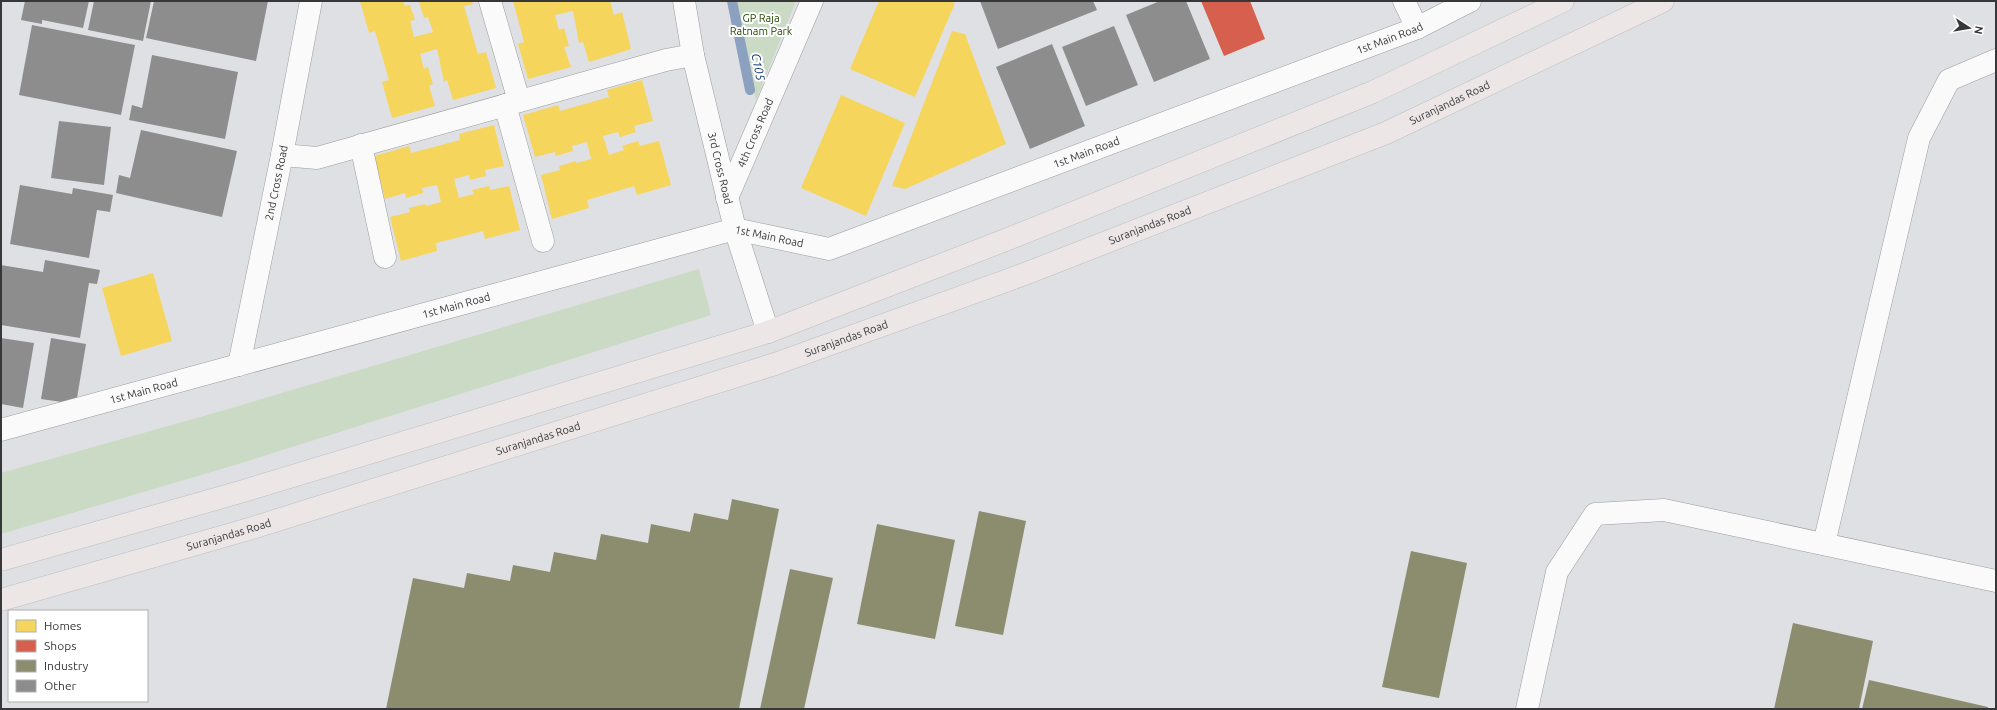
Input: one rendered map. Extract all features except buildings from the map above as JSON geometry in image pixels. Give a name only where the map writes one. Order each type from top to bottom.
[{"type":"main road","points":[[1,560],[240,492],[768,332],[1008,239],[1373,92],[1507,26],[1563,1]]},
{"type":"main road","name":"Suranjandas Road","points":[[1,600],[257,526],[774,364],[1022,276],[1386,134],[1663,1]]},
{"type":"street","name":"2nd Cross Road","points":[[239,365],[282,155],[311,1]]},
{"type":"street","points":[[490,1],[543,241]]},
{"type":"street","name":"3rd Cross Road","points":[[684,1],[693,55],[727,198],[735,229],[768,332]]},
{"type":"street","name":"4th Cross Road","points":[[727,198],[812,1]]},
{"type":"street","points":[[1404,1],[1417,28]]},
{"type":"street","name":"1st Main Road","points":[[1,430],[735,229],[830,249],[1417,28],[1470,1]]},
{"type":"street","points":[[282,155],[317,158],[666,60],[693,55]]},
{"type":"street","points":[[1824,544],[1919,138],[1949,80],[1996,60]]},
{"type":"street","points":[[361,145],[385,258]]},
{"type":"street","points":[[1527,709],[1557,572],[1595,514],[1664,510],[1996,581]]},
{"type":"green space","name":"GP Raja Ratnam Park","points":[[732,1],[796,1],[756,100]]},
{"type":"green space","points":[[699,269],[711,315],[235,465],[1,534],[1,473],[225,410]]},
{"type":"waterway","name":"C105","points":[[732,1],[750,90]]}]
